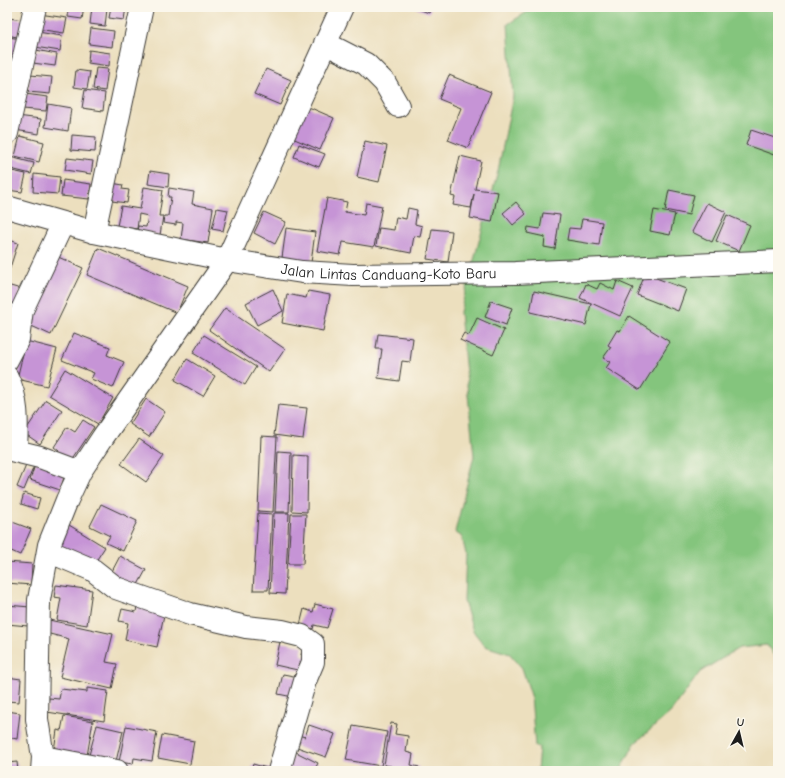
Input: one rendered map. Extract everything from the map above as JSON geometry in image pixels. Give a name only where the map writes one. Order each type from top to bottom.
[{"type":"street","points":[[7,133],[34,7]]},
{"type":"street","points":[[94,232],[142,7]]},
{"type":"street","points":[[117,771],[42,764],[37,719],[39,600],[49,545],[80,472],[227,260],[342,7]]},
{"type":"street","points":[[325,43],[366,64],[385,83],[398,106]]},
{"type":"street","name":"Jalan Lintas Canduang-Koto Baru","points":[[7,207],[94,232],[227,260],[302,272],[353,275],[515,273],[778,261]]},
{"type":"street","points":[[7,360],[18,339],[22,310],[63,223]]},
{"type":"street","points":[[7,377],[15,396],[17,413],[12,450],[40,456],[80,472]]},
{"type":"street","points":[[48,551],[93,570],[116,588],[190,614],[246,627],[282,631],[302,636],[313,644],[313,662],[305,681],[279,771]]},
{"type":"green space","points":[[535,7],[778,7],[778,662],[767,645],[739,648],[700,672],[671,712],[635,743],[620,771],[537,771],[539,747],[535,746],[531,695],[522,668],[510,654],[485,646],[473,631],[464,601],[466,554],[462,537],[455,532],[474,456],[460,312],[498,171],[513,96],[508,24]]},
{"type":"building","points":[[7,7],[11,7],[10,12],[7,12]]},
{"type":"building","points":[[69,7],[84,7],[82,19],[68,17]]},
{"type":"building","points":[[92,7],[107,9],[105,26],[90,24]]},
{"type":"building","points":[[111,7],[126,7],[124,20],[109,18]]},
{"type":"building","points":[[413,7],[431,7],[429,13]]},
{"type":"building","points":[[39,14],[67,18],[64,33],[37,29]]},
{"type":"building","points":[[7,18],[25,20],[23,33],[18,32],[17,37],[7,35]]},
{"type":"building","points":[[91,28],[114,31],[112,47],[89,44]]},
{"type":"building","points":[[38,32],[62,36],[60,51],[35,47]]},
{"type":"building","points":[[7,37],[22,39],[19,59],[7,57]]},
{"type":"building","points":[[36,50],[57,54],[55,66],[33,63]]},
{"type":"building","points":[[89,50],[110,53],[109,66],[88,63]]},
{"type":"building","points":[[7,64],[17,65],[15,79],[7,78]]},
{"type":"building","points":[[96,68],[108,69],[105,91],[93,89]]},
{"type":"building","points":[[266,69],[291,80],[280,105],[254,94]]},
{"type":"building","points":[[76,70],[90,72],[87,89],[74,87]]},
{"type":"building","points":[[30,75],[52,77],[50,94],[28,92]]},
{"type":"building","points":[[449,75],[491,92],[468,148],[448,140],[461,108],[439,99]]},
{"type":"building","points":[[85,90],[105,93],[103,111],[82,108]]},
{"type":"building","points":[[25,94],[48,97],[46,111],[23,109]]},
{"type":"building","points":[[48,104],[71,108],[68,131],[45,127]]},
{"type":"building","points":[[304,105],[334,118],[320,150],[290,137]]},
{"type":"building","points":[[17,116],[41,119],[39,134],[15,130]]},
{"type":"building","points":[[751,130],[778,139],[778,144],[774,155],[746,145]]},
{"type":"building","points":[[72,135],[96,137],[95,152],[71,150]]},
{"type":"building","points":[[20,136],[44,142],[39,162],[15,156]]},
{"type":"building","points":[[365,141],[387,146],[379,182],[357,177]]},
{"type":"building","points":[[299,144],[325,154],[319,167],[294,157]]},
{"type":"building","points":[[460,156],[481,161],[475,189],[498,192],[492,222],[470,218],[474,194],[471,208],[453,205],[455,197],[451,196]]},
{"type":"building","points":[[10,157],[34,163],[31,174],[7,168]]},
{"type":"building","points":[[67,158],[93,161],[91,174],[65,170]]},
{"type":"building","points":[[7,170],[26,174],[22,192],[7,190]]},
{"type":"building","points":[[150,171],[169,174],[168,187],[148,184]]},
{"type":"building","points":[[34,174],[60,177],[58,194],[33,192]]},
{"type":"building","points":[[63,180],[91,184],[89,199],[61,196]]},
{"type":"building","points":[[106,182],[123,185],[122,189],[129,190],[127,203],[104,200]]},
{"type":"building","points":[[144,187],[163,190],[159,216],[163,216],[160,235],[137,231],[138,226],[146,227],[148,216],[139,214],[137,229],[117,226],[121,206],[140,209]]},
{"type":"building","points":[[169,188],[194,192],[192,204],[213,208],[208,243],[181,239],[183,223],[176,222],[176,225],[163,223],[164,216],[168,216],[171,197],[168,197]]},
{"type":"building","points":[[669,190],[694,195],[689,215],[665,210]]},
{"type":"building","points":[[327,198],[347,202],[345,212],[364,215],[366,203],[382,206],[374,247],[343,242],[340,255],[317,251]]},
{"type":"building","points":[[516,202],[526,214],[513,225],[503,213]]},
{"type":"building","points":[[707,203],[726,212],[712,242],[692,232]]},
{"type":"building","points":[[217,208],[228,210],[223,231],[212,229]]},
{"type":"building","points":[[408,208],[417,210],[415,224],[422,226],[420,237],[414,236],[411,253],[376,246],[379,228],[394,230],[396,217],[406,219]]},
{"type":"building","points":[[654,210],[675,214],[670,235],[650,231]]},
{"type":"building","points":[[264,212],[286,222],[275,244],[254,233]]},
{"type":"building","points":[[543,213],[560,215],[555,249],[544,247],[545,237],[527,233],[528,227],[540,229]]},
{"type":"building","points":[[727,215],[750,225],[739,251],[716,241]]},
{"type":"building","points":[[582,219],[602,222],[599,245],[567,240],[569,228],[580,229]]},
{"type":"building","points":[[286,228],[315,232],[311,263],[282,258]]},
{"type":"building","points":[[432,229],[452,231],[448,262],[427,259]]},
{"type":"building","points":[[7,239],[18,243],[7,277]]},
{"type":"building","points":[[98,248],[188,286],[177,313],[87,275]]},
{"type":"building","points":[[56,256],[83,268],[51,335],[25,323]]},
{"type":"building","points":[[645,274],[686,289],[678,311],[637,295]]},
{"type":"building","points":[[617,281],[633,288],[620,316],[580,298],[586,284],[597,289],[600,283],[614,290]]},
{"type":"building","points":[[7,285],[21,289],[15,309],[7,307]]},
{"type":"building","points":[[273,289],[283,311],[257,325],[246,303]]},
{"type":"building","points":[[308,291],[330,295],[323,331],[282,323],[287,294],[306,298]]},
{"type":"building","points":[[534,291],[591,304],[586,325],[530,312]]},
{"type":"building","points":[[491,301],[512,308],[506,325],[485,317]]},
{"type":"building","points":[[225,308],[285,349],[269,372],[209,330]]},
{"type":"building","points":[[629,316],[670,342],[640,390],[606,368],[610,362],[603,358],[611,347],[608,345],[617,330],[620,331]]},
{"type":"building","points":[[477,318],[504,330],[493,355],[460,340],[464,333],[469,335]]},
{"type":"building","points":[[74,333],[110,347],[107,355],[124,362],[113,388],[91,379],[94,373],[62,360]]},
{"type":"building","points":[[378,334],[413,338],[410,362],[402,361],[399,381],[378,378],[382,349],[376,349]]},
{"type":"building","points":[[204,335],[256,367],[245,385],[193,353]]},
{"type":"building","points":[[26,341],[57,349],[47,386],[17,379]]},
{"type":"building","points":[[187,359],[215,376],[203,396],[175,380]]},
{"type":"building","points":[[65,369],[113,398],[98,424],[49,395]]},
{"type":"building","points":[[146,399],[165,412],[149,437],[130,424]]},
{"type":"building","points":[[46,400],[62,410],[40,444],[24,433]]},
{"type":"building","points":[[278,405],[307,408],[303,439],[274,435]]},
{"type":"building","points":[[83,420],[94,427],[68,466],[55,457],[59,451],[54,447],[67,427],[75,432]]},
{"type":"building","points":[[261,436],[277,437],[273,512],[258,511]]},
{"type":"building","points":[[139,439],[164,456],[146,482],[121,464]]},
{"type":"building","points":[[278,451],[291,452],[289,512],[275,512]]},
{"type":"building","points":[[293,455],[308,456],[307,512],[292,511]]},
{"type":"building","points":[[36,462],[66,471],[60,490],[30,480]]},
{"type":"building","points":[[27,463],[34,466],[24,490],[17,487]]},
{"type":"building","points":[[7,488],[10,488],[9,499],[7,499]]},
{"type":"building","points":[[24,493],[40,498],[37,509],[21,504]]},
{"type":"building","points":[[101,504],[137,521],[123,551],[106,543],[110,536],[90,526]]},
{"type":"building","points":[[258,513],[272,514],[268,590],[253,590]]},
{"type":"building","points":[[274,513],[289,513],[285,594],[270,593]]},
{"type":"building","points":[[291,514],[306,514],[303,564],[288,564]]},
{"type":"building","points":[[7,520],[31,529],[20,555],[7,549]]},
{"type":"building","points":[[69,525],[105,547],[92,567],[56,546]]},
{"type":"building","points":[[120,556],[146,570],[135,590],[109,577]]},
{"type":"building","points":[[7,562],[32,564],[31,585],[7,583]]},
{"type":"building","points":[[56,585],[92,590],[87,625],[57,620],[61,598],[54,597]]},
{"type":"building","points":[[138,600],[166,606],[157,647],[125,640],[128,623],[119,621],[122,609],[136,612]]},
{"type":"building","points":[[315,604],[333,609],[327,628],[314,625],[313,629],[300,625],[304,609],[313,612]]},
{"type":"building","points":[[7,605],[30,607],[28,626],[7,624]]},
{"type":"building","points":[[49,620],[113,634],[106,662],[117,664],[112,689],[60,677],[69,639],[46,633]]},
{"type":"building","points":[[280,642],[303,646],[301,655],[309,656],[302,671],[275,665]]},
{"type":"building","points":[[283,674],[304,678],[293,697],[278,694]]},
{"type":"building","points":[[7,677],[21,679],[19,702],[7,701]]},
{"type":"building","points":[[87,688],[108,691],[104,721],[47,712],[49,698],[59,699],[61,689],[87,692]]},
{"type":"building","points":[[7,711],[20,713],[17,739],[7,737]]},
{"type":"building","points":[[64,716],[93,721],[87,756],[54,751],[57,730],[61,731]]},
{"type":"building","points":[[391,723],[397,724],[395,734],[408,736],[406,752],[413,754],[411,765],[419,767],[418,771],[390,771],[391,766],[384,765]]},
{"type":"building","points":[[97,725],[123,731],[115,766],[88,759]]},
{"type":"building","points":[[309,725],[335,734],[326,757],[294,746],[298,735],[305,737]]},
{"type":"building","points":[[126,726],[157,732],[152,761],[134,758],[133,764],[119,762]]},
{"type":"building","points":[[353,726],[387,732],[381,766],[346,760]]},
{"type":"building","points":[[162,735],[194,741],[190,764],[158,758]]},
{"type":"building","points":[[296,752],[318,763],[314,771],[286,771]]},
{"type":"building","points":[[17,762],[18,771],[7,771],[7,763]]},
{"type":"building","points":[[253,764],[274,770],[274,771],[251,771]]}]
